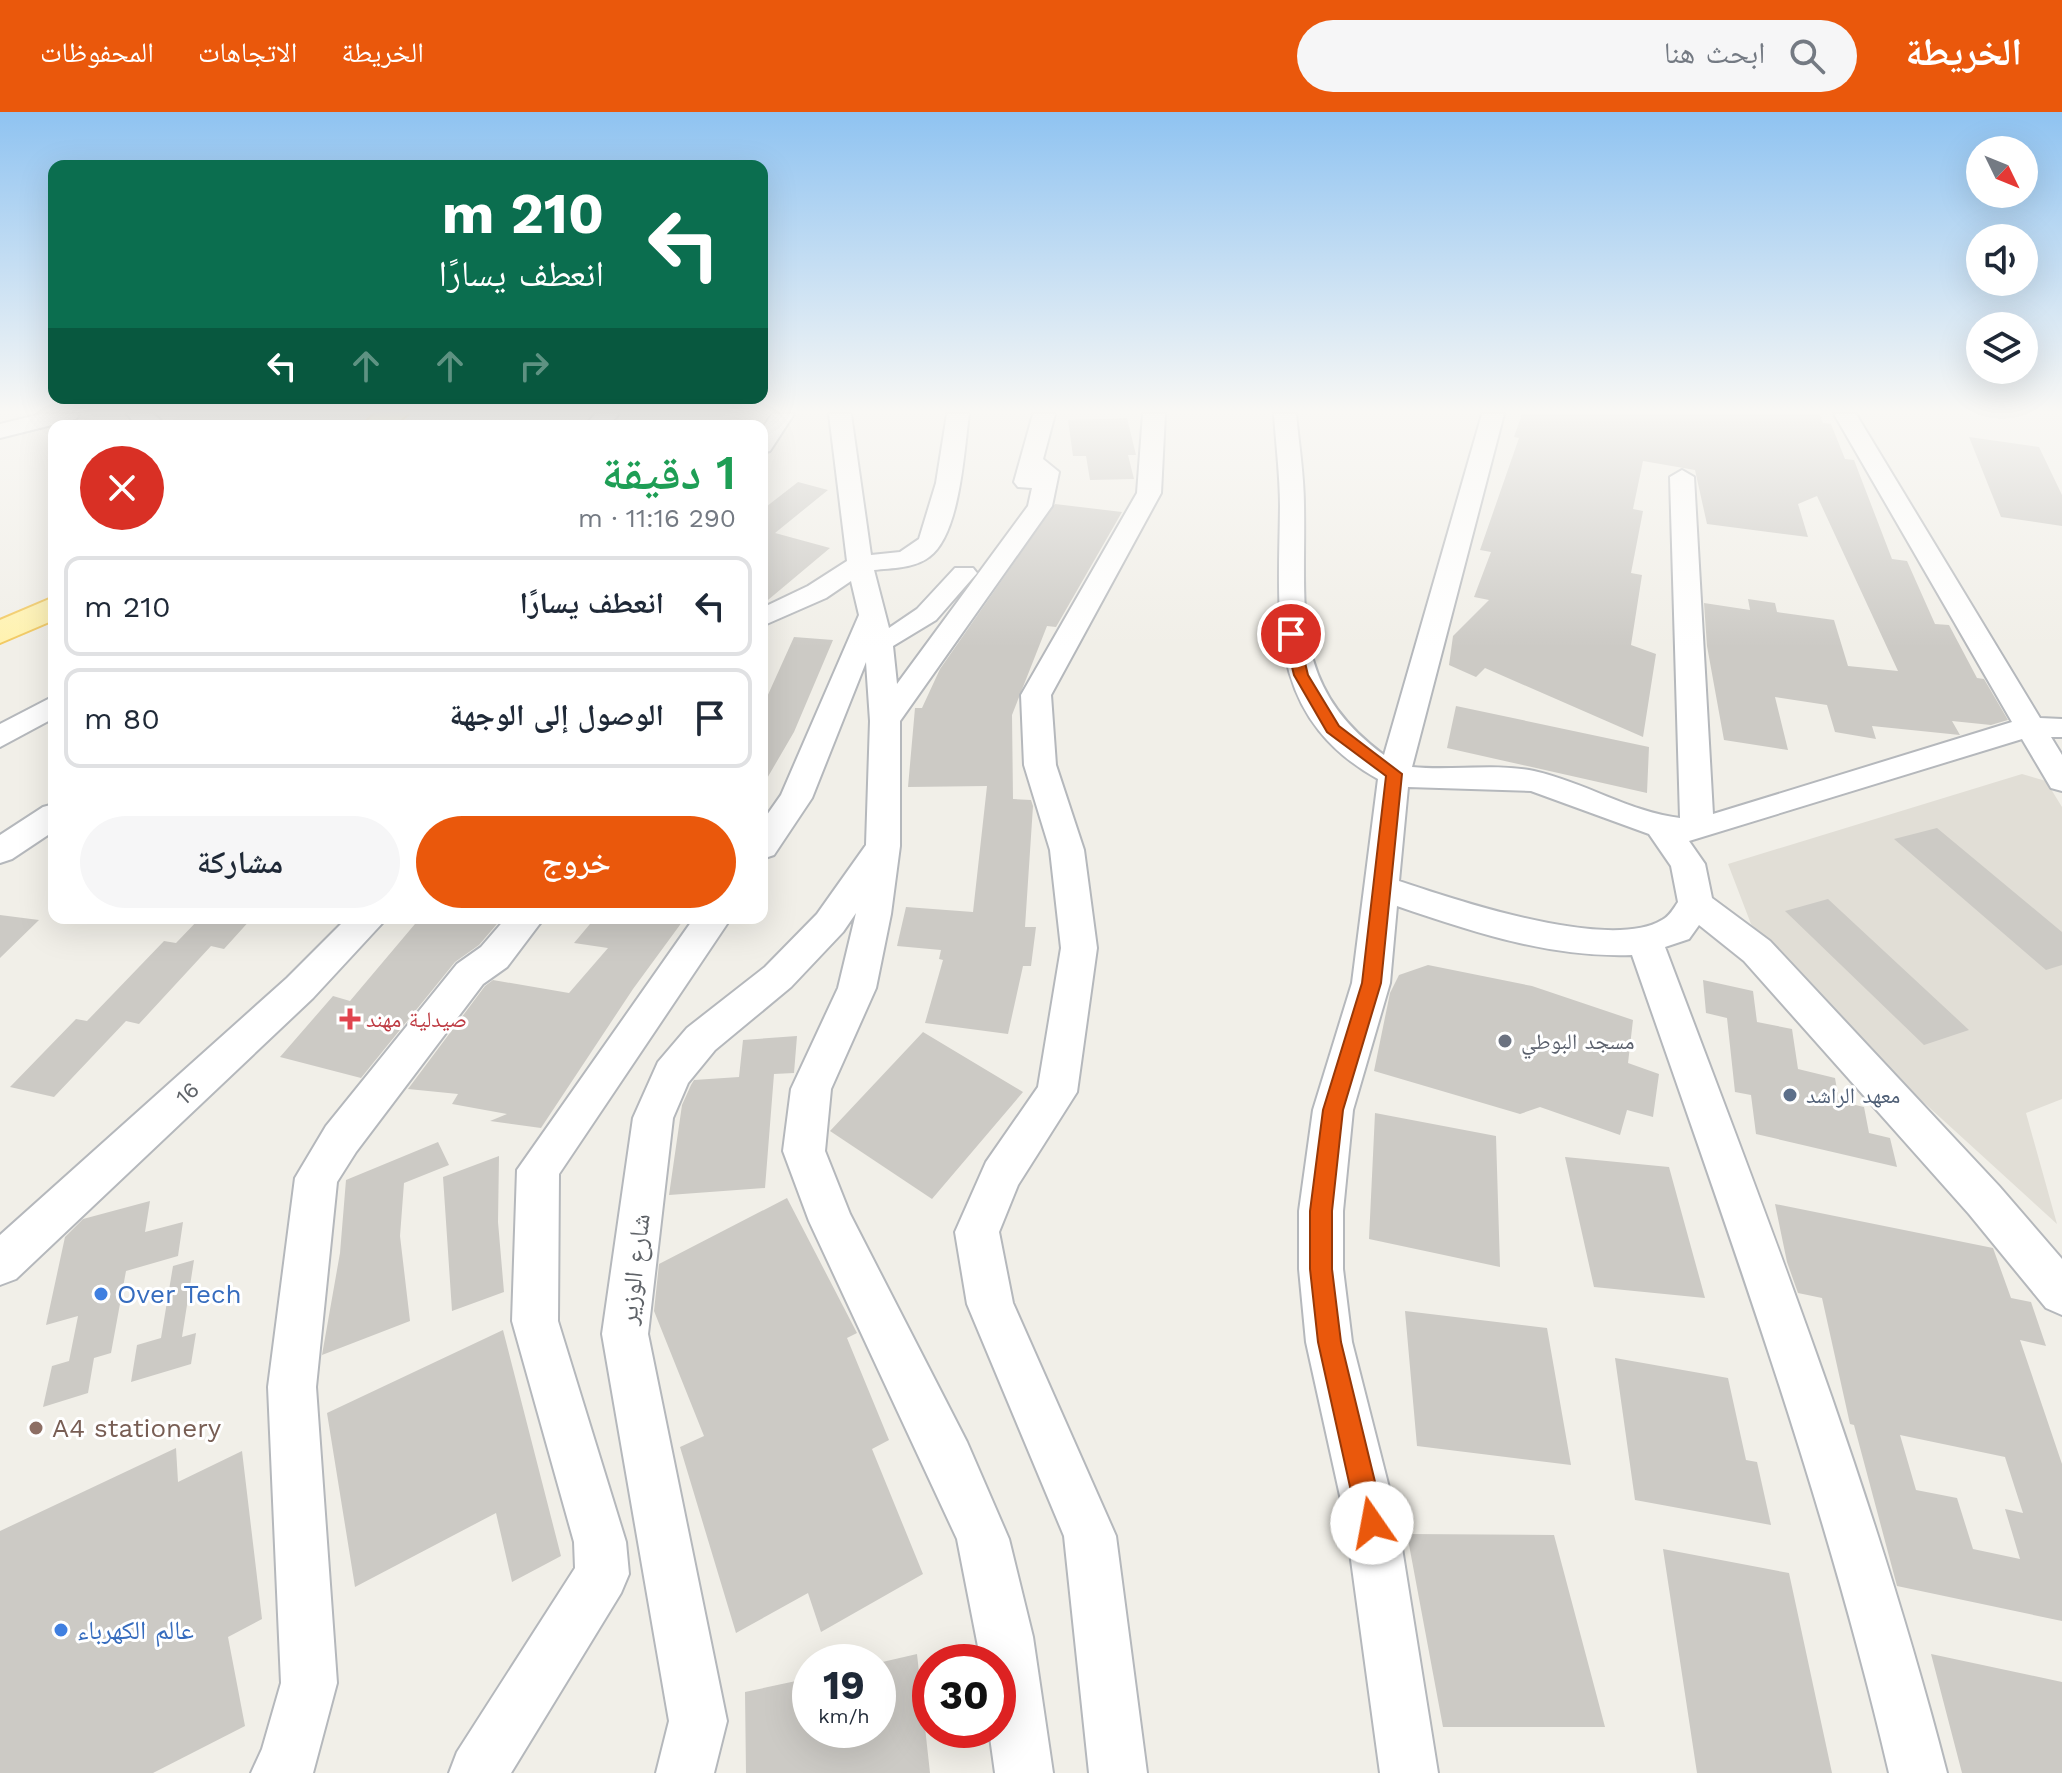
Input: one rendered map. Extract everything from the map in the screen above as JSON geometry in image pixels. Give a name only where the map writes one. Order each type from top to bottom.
[{"type":"main road","points":[[0,614],[48,592]]},
{"type":"main road","points":[[0,633],[48,610]]},
{"type":"street","points":[[850,492],[860,564],[875,630],[885,721],[883,846],[873,914],[857,988],[811,1089],[804,1151],[831,1221],[949,1460],[983,1539],[1005,1637],[1024,1773]]},
{"type":"street","points":[[768,615],[817,592],[860,564],[918,554],[931,542],[946,492]]},
{"type":"street","points":[[875,630],[911,629],[928,616],[1006,522],[1022,492]]},
{"type":"street","points":[[885,721],[1040,506],[1043,492]]},
{"type":"street","points":[[1118,1773],[1090,1536],[990,1304],[977,1232],[1001,1175],[1057,1092],[1079,948],[1067,850],[1040,765],[1036,695],[1149,492]]},
{"type":"street","points":[[1291,492],[1290,615],[1294,654],[1309,692],[1333,729],[1394,774],[1499,777],[1547,784],[1589,797],[1662,828],[1697,830],[2050,729]]},
{"type":"street","points":[[1409,1773],[1372,1523],[1329,1342],[1321,1269],[1325,1158],[1333,1110],[1371,983],[1394,774],[1472,492]]},
{"type":"street","points":[[1683,492],[1697,830]]},
{"type":"street","points":[[1895,492],[2050,729]]},
{"type":"street","points":[[1911,492],[2050,729],[2062,781]]},
{"type":"street","points":[[768,838],[796,798],[875,630]]},
{"type":"street","points":[[0,737],[48,709]]},
{"type":"street","points":[[0,851],[48,819]]},
{"type":"street","points":[[1383,888],[1457,913],[1530,932],[1600,943],[1645,941],[1684,925],[1696,904],[1688,864],[1662,828]]},
{"type":"street","name":"شارع الوزير","points":[[685,1773],[698,1721],[625,1334],[653,1118],[672,1074],[701,1039],[778,977],[830,923],[883,846]]},
{"type":"street","points":[[1696,904],[1757,951],[1984,1200],[2062,1293]]},
{"type":"street","name":"16","points":[[0,1264],[300,988],[363,924]]},
{"type":"street","points":[[280,1773],[287,1765],[309,1683],[292,1387],[316,1178],[341,1139],[470,974],[494,957],[521,924]]},
{"type":"street","points":[[478,1773],[602,1574],[600,1542],[535,1321],[538,1170],[709,924]]},
{"type":"street","points":[[1645,941],[1818,1426],[1882,1632],[1918,1773]]},
{"type":"shaded area","points":[[2022,774],[2046,781],[2062,807],[2062,1099],[2026,1113],[2057,1224],[1886,1068],[1751,924],[1728,864]]},
{"type":"building","points":[[786,492],[826,492],[775,533],[830,548],[768,600],[768,505]]},
{"type":"building","points":[[1500,492],[1637,492],[1633,509],[1643,511],[1631,573],[1642,575],[1631,645],[1656,654],[1643,737],[1485,668],[1476,677],[1449,665],[1453,636],[1489,600],[1474,597],[1491,552],[1480,550]]},
{"type":"building","points":[[1700,492],[1866,492],[1892,559],[1907,561],[1935,624],[1949,625],[1977,678],[1984,679],[2008,720],[1991,725],[1952,721],[1960,735],[1872,726],[1876,739],[1835,732],[1827,705],[1775,697],[1788,750],[1724,740],[1707,646],[1704,603],[1750,610],[1748,599],[1775,603],[1777,612],[1834,620],[1848,666],[1898,671],[1817,496],[1798,504],[1808,537],[1707,524]]},
{"type":"building","points":[[1991,492],[2060,492],[2062,495],[2062,526],[2001,517]]},
{"type":"building","points":[[1055,504],[1122,512],[1056,627],[1047,626],[1012,715],[1013,799],[1031,800],[1033,806],[1025,927],[1036,927],[1031,966],[1023,966],[1008,1034],[925,1023],[943,960],[939,959],[941,950],[897,946],[906,907],[973,912],[987,786],[908,787],[915,708],[922,708],[940,669]]},
{"type":"building","points":[[794,637],[833,640],[794,732],[768,777],[768,695]]},
{"type":"building","points":[[1456,706],[1649,747],[1647,793],[1447,748]]},
{"type":"building","points":[[1937,828],[2062,932],[2062,965],[2046,970],[1894,839]]},
{"type":"building","points":[[1828,899],[1969,1030],[1924,1045],[1785,911]]},
{"type":"building","points":[[0,915],[39,920],[0,958]]},
{"type":"building","points":[[194,924],[247,924],[224,949],[211,946],[139,1024],[126,1021],[54,1097],[10,1087],[76,1019],[87,1021],[164,941],[176,943]]},
{"type":"building","points":[[415,924],[497,924],[479,945],[455,962],[361,1078],[280,1057],[333,996],[350,1001]]},
{"type":"building","points":[[590,924],[681,924],[633,989],[541,1128],[490,1121],[507,1114],[452,1104],[458,1094],[408,1089],[485,986],[493,980],[569,993],[608,948],[574,943]]},
{"type":"building","name":"مسجد البوطي","points":[[1428,965],[1532,986],[1633,1020],[1628,1063],[1659,1074],[1653,1117],[1627,1110],[1620,1135],[1540,1107],[1520,1114],[1374,1071],[1390,993],[1399,975]]},
{"type":"building","points":[[1703,980],[1753,991],[1757,1022],[1792,1029],[1798,1069],[1835,1078],[1839,1101],[1864,1107],[1869,1133],[1890,1138],[1897,1167],[1756,1134],[1751,1095],[1735,1092],[1727,1018],[1706,1013]]},
{"type":"building","points":[[923,1032],[1023,1092],[932,1199],[830,1131]]},
{"type":"building","points":[[797,1036],[794,1073],[774,1074],[765,1188],[669,1195],[682,1105],[694,1080],[739,1077],[743,1040]]},
{"type":"building","points":[[1375,1113],[1496,1136],[1500,1267],[1369,1239]]},
{"type":"building","points":[[438,1142],[449,1165],[404,1183],[400,1236],[410,1321],[322,1355],[340,1253],[346,1180]]},
{"type":"building","points":[[499,1156],[498,1222],[504,1292],[452,1311],[443,1177]]},
{"type":"building","points":[[1565,1157],[1669,1167],[1705,1298],[1594,1287]]},
{"type":"building","points":[[787,1198],[857,1333],[847,1338],[889,1440],[872,1449],[923,1574],[821,1632],[808,1593],[736,1633],[680,1447],[704,1436],[654,1311],[659,1264]]},
{"type":"building","points":[[150,1201],[145,1232],[183,1222],[178,1256],[126,1271],[111,1353],[94,1358],[88,1393],[43,1407],[52,1366],[69,1361],[78,1316],[46,1325],[65,1237],[83,1219]]},
{"type":"building","points":[[1775,1204],[1993,1248],[2011,1298],[2031,1302],[2046,1346],[2020,1340],[2062,1464],[2062,1621],[1897,1586],[1854,1425],[1850,1424],[1822,1298],[1798,1293],[1787,1262]],"holes":[[[1900,1435],[2005,1457],[2023,1513],[2005,1509],[2020,1559],[1973,1549],[1957,1498],[1916,1490]]]},
{"type":"building","points":[[194,1260],[182,1337],[196,1333],[191,1364],[131,1382],[137,1345],[161,1338],[173,1266]]},
{"type":"building","points":[[1405,1311],[1547,1328],[1571,1465],[1417,1446]]},
{"type":"building","points":[[503,1330],[561,1556],[512,1582],[496,1513],[355,1587],[327,1413]]},
{"type":"building","points":[[1615,1358],[1728,1378],[1746,1460],[1757,1462],[1771,1525],[1635,1500]]},
{"type":"building","points":[[176,1448],[178,1482],[242,1451],[262,1619],[228,1637],[245,1726],[153,1773],[0,1773],[0,1531]]},
{"type":"building","points":[[1407,1534],[1554,1535],[1605,1727],[1443,1727]]},
{"type":"building","points":[[1663,1549],[1789,1573],[1832,1773],[1697,1773]]},
{"type":"building","points":[[1931,1654],[2062,1682],[2062,1773],[1962,1773]]},
{"type":"building","points":[[912,1655],[912,1748],[927,1748],[930,1773],[746,1773],[745,1692],[792,1682],[792,1748],[896,1748],[896,1659]]},
{"type":"place","name":"صيدلية مهند","points":[[350,1019]]},
{"type":"place","name":"مسجد البوطي","points":[[1505,1041]]},
{"type":"place","name":"معهد الراشد","points":[[1790,1095]]},
{"type":"place","name":"Over Tech","points":[[101,1294]]},
{"type":"place","name":"A4 stationery","points":[[36,1428]]},
{"type":"place","name":"عالم الكهرباء","points":[[61,1630]]},
{"type":"route","points":[[1291,634],[1301,675],[1333,729],[1394,774],[1371,983],[1333,1110],[1321,1211],[1321,1269],[1329,1342],[1372,1523]]}]
